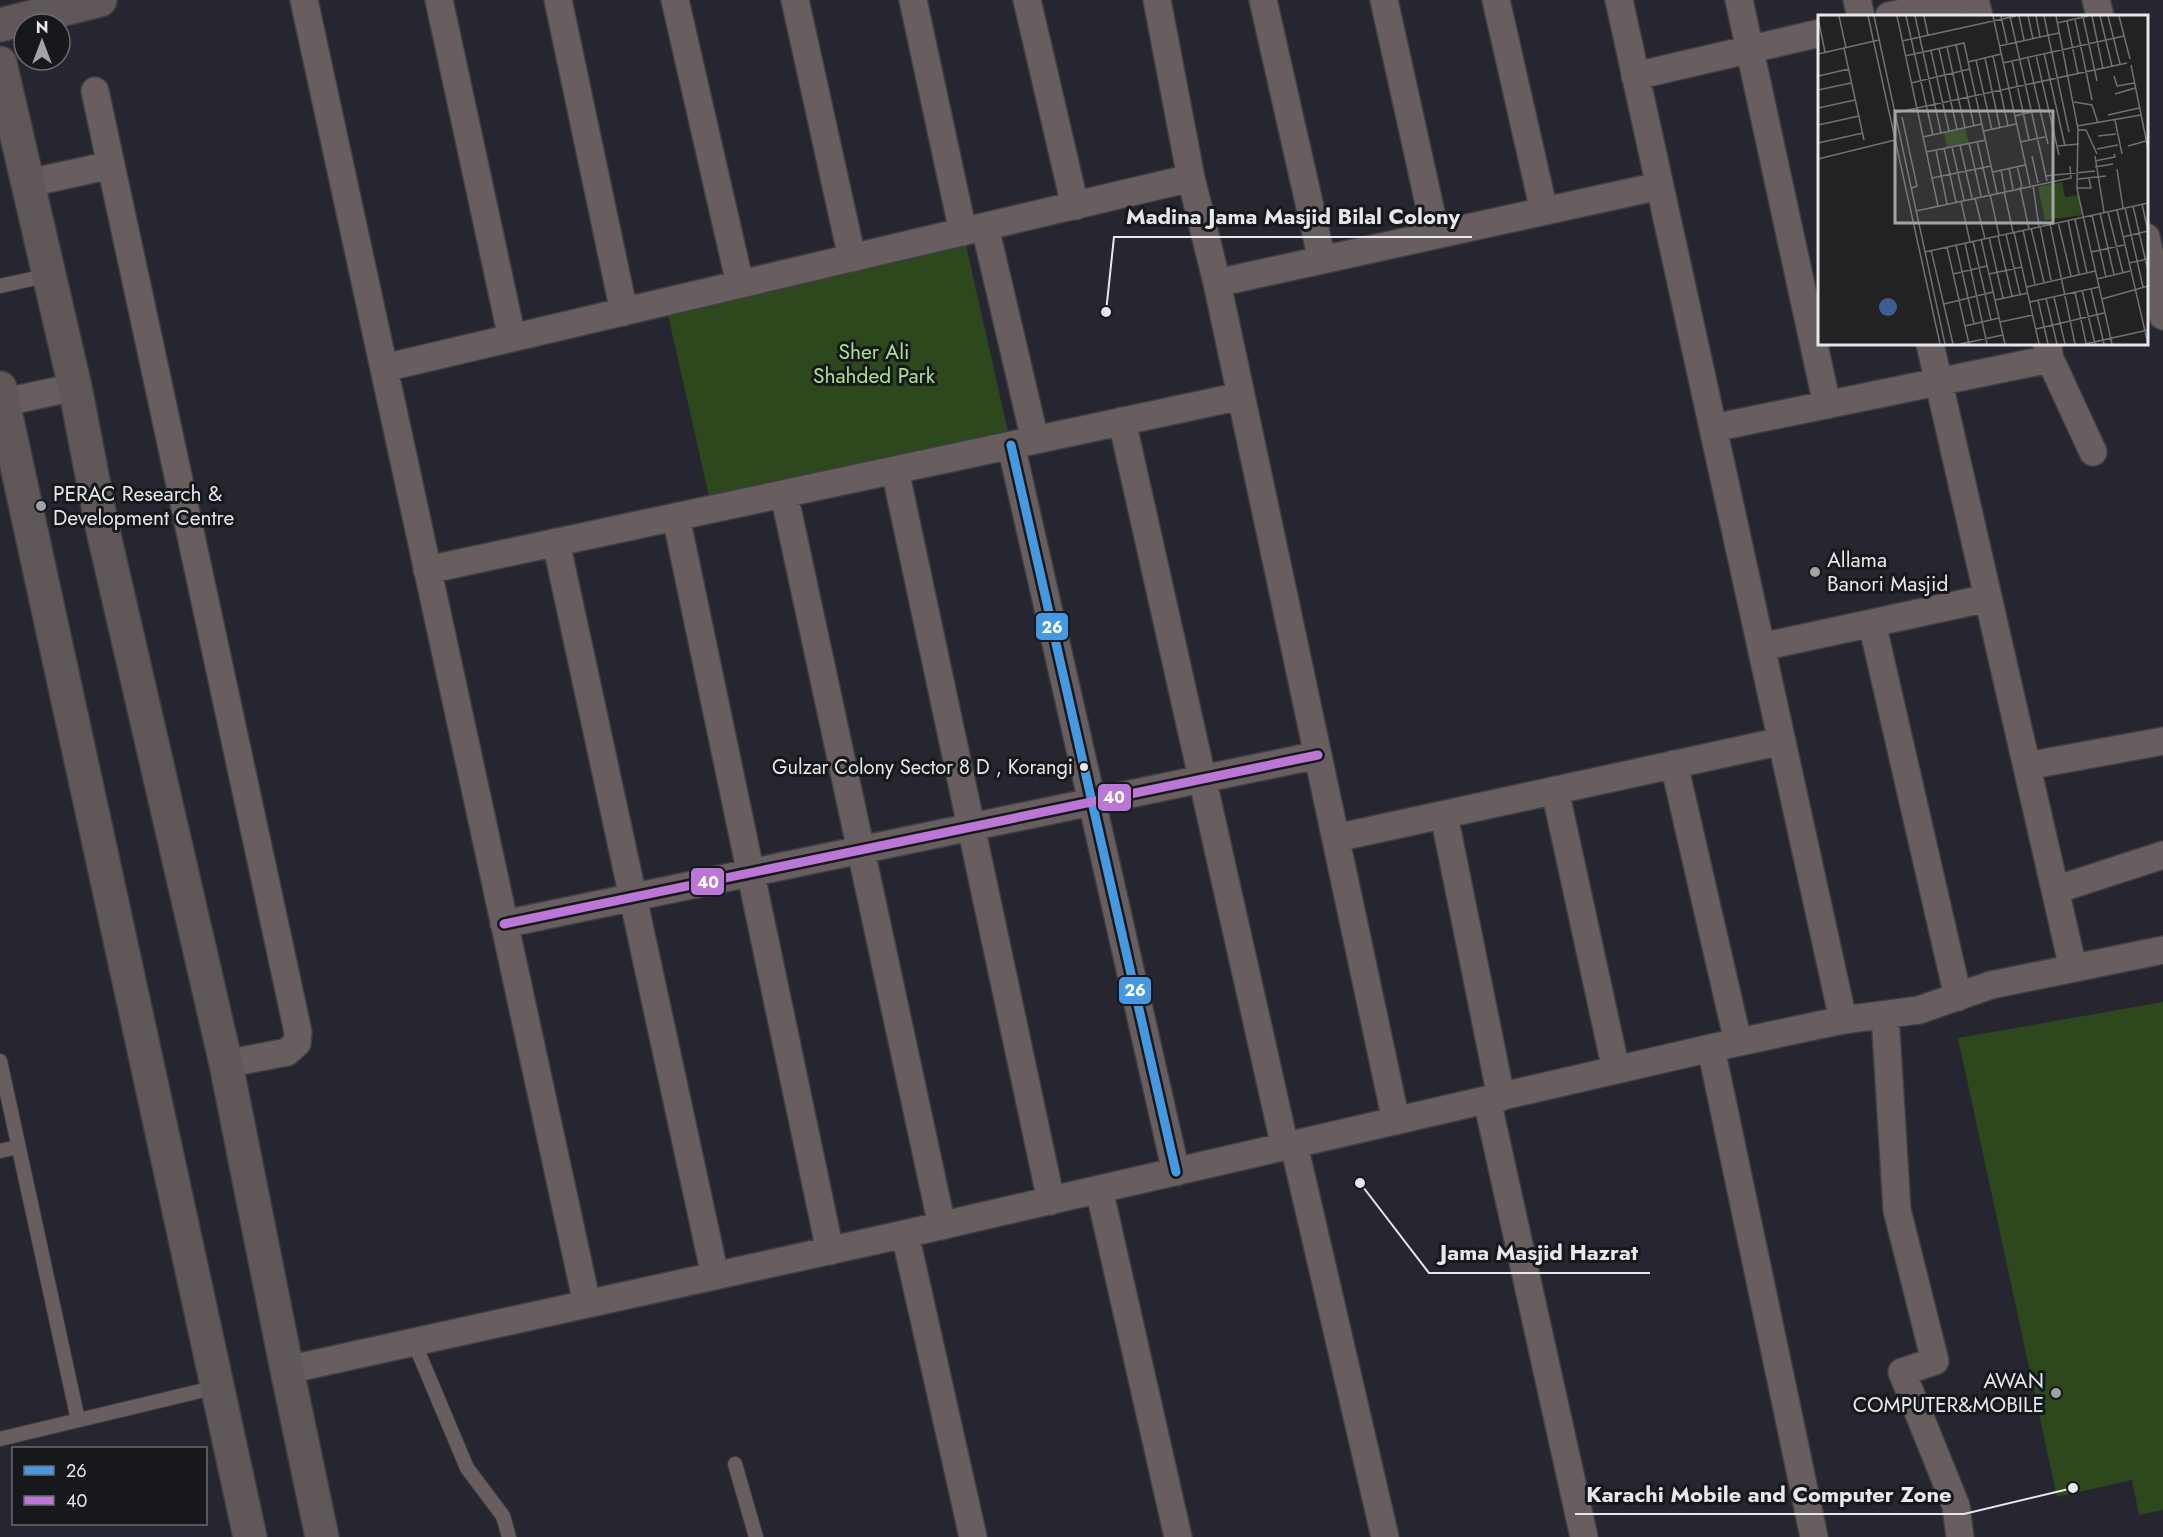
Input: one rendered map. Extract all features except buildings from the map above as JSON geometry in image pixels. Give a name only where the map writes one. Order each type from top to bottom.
[{"type":"street","points":[[304,0],[587,1304]]},
{"type":"street","points":[[439,0],[512,338]]},
{"type":"street","points":[[558,0],[624,312]]},
{"type":"street","points":[[675,0],[740,284]]},
{"type":"street","points":[[795,0],[852,258]]},
{"type":"street","points":[[913,0],[974,230],[1023,442],[1092,802],[1176,1172]]},
{"type":"street","points":[[1027,0],[1075,206]]},
{"type":"street","points":[[1157,0],[1191,178],[1217,283],[1396,1120]]},
{"type":"street","points":[[1263,0],[1322,260]]},
{"type":"street","points":[[1384,0],[1436,235]]},
{"type":"street","points":[[1496,0],[1544,211]]},
{"type":"street","points":[[1618,0],[1843,1020]]},
{"type":"street","points":[[1738,0],[1827,405]]},
{"type":"street","points":[[1857,0],[1861,15]]},
{"type":"street","points":[[1894,15],[1961,0]]},
{"type":"street","points":[[1975,0],[1979,15]]},
{"type":"street","points":[[2097,0],[2100,15]]},
{"type":"street","points":[[50,12],[91,1]]},
{"type":"street","points":[[1635,76],[1818,33]]},
{"type":"street","points":[[0,63],[75,387],[101,522],[235,1062],[286,1370],[322,1537]]},
{"type":"street","points":[[95,91],[88,170],[298,1032],[297,1043],[286,1052],[235,1062]]},
{"type":"street","points":[[29,183],[88,170]]},
{"type":"street","points":[[384,368],[1191,178]]},
{"type":"street","points":[[1217,283],[1659,186]]},
{"type":"street","points":[[2148,246],[2163,316]]},
{"type":"street","points":[[1930,345],[2073,968]]},
{"type":"street","points":[[1713,428],[1939,382],[2049,351],[2093,452]]},
{"type":"street","points":[[75,387],[1,398],[250,1537]]},
{"type":"street","points":[[428,570],[1241,396]]},
{"type":"street","points":[[1122,421],[1202,779],[1385,1537]]},
{"type":"street","points":[[895,470],[1051,1201]]},
{"type":"street","points":[[784,494],[942,1226]]},
{"type":"street","points":[[676,517],[830,1251]]},
{"type":"street","points":[[556,542],[715,1276]]},
{"type":"street","points":[[1761,647],[1988,598]]},
{"type":"street","points":[[1872,623],[1958,997]]},
{"type":"street","points":[[1336,838],[1782,741]]},
{"type":"street","points":[[2027,766],[2163,741]]},
{"type":"street","points":[[504,924],[1318,755]]},
{"type":"street","points":[[1674,764],[1738,1042]]},
{"type":"street","points":[[1555,790],[1616,1070]]},
{"type":"street","points":[[1444,815],[1494,1098],[1584,1537]]},
{"type":"street","points":[[2055,890],[2163,855]]},
{"type":"street","points":[[286,1370],[942,1226],[1738,1042],[1843,1020],[1919,1010],[1991,985],[2163,950]]},
{"type":"street","points":[[1885,1015],[1897,1210],[1935,1361],[1902,1372],[1956,1506],[1960,1537]]},
{"type":"street","points":[[1711,1048],[1814,1537]]},
{"type":"street","points":[[1099,1190],[1178,1537]]},
{"type":"street","points":[[905,1234],[973,1537]]},
{"type":"lane","points":[[0,286],[50,275]]},
{"type":"lane","points":[[0,1061],[78,1420]]},
{"type":"lane","points":[[0,1151],[18,1146]]},
{"type":"lane","points":[[414,1342],[467,1468],[503,1516],[509,1537]]},
{"type":"lane","points":[[0,1439],[217,1387]]},
{"type":"lane","points":[[735,1464],[756,1537]]},
{"type":"shaded area","points":[[0,0],[2163,0],[2163,1537],[0,1537]]},
{"type":"green space","name":"Sher Ali Shahded Park","points":[[963,232],[1011,445],[712,509],[665,302]]},
{"type":"green space","points":[[2163,1002],[2163,1510],[2139,1515],[2132,1480],[2057,1497],[1958,1038]]},
{"type":"transit line","name":"26","points":[[1011,445],[1176,1172]]},
{"type":"transit line","name":"40","points":[[504,924],[1318,755]]},
{"type":"place","name":"Madina Jama Masjid Bilal Colony","points":[[1106,312]]},
{"type":"place","name":"PERAC Research & Development Centre","points":[[41,506]]},
{"type":"place","name":"Allama Banori Masjid","points":[[1815,572]]},
{"type":"place","name":"Gulzar Colony Sector 8 D , Korangi","points":[[1084,767]]},
{"type":"place","name":"Jama Masjid Hazrat","points":[[1360,1183]]},
{"type":"place","name":"AWAN COMPUTER&MOBILE","points":[[2056,1393]]},
{"type":"place","name":"Karachi Mobile and Computer Zone","points":[[2073,1488]]}]
